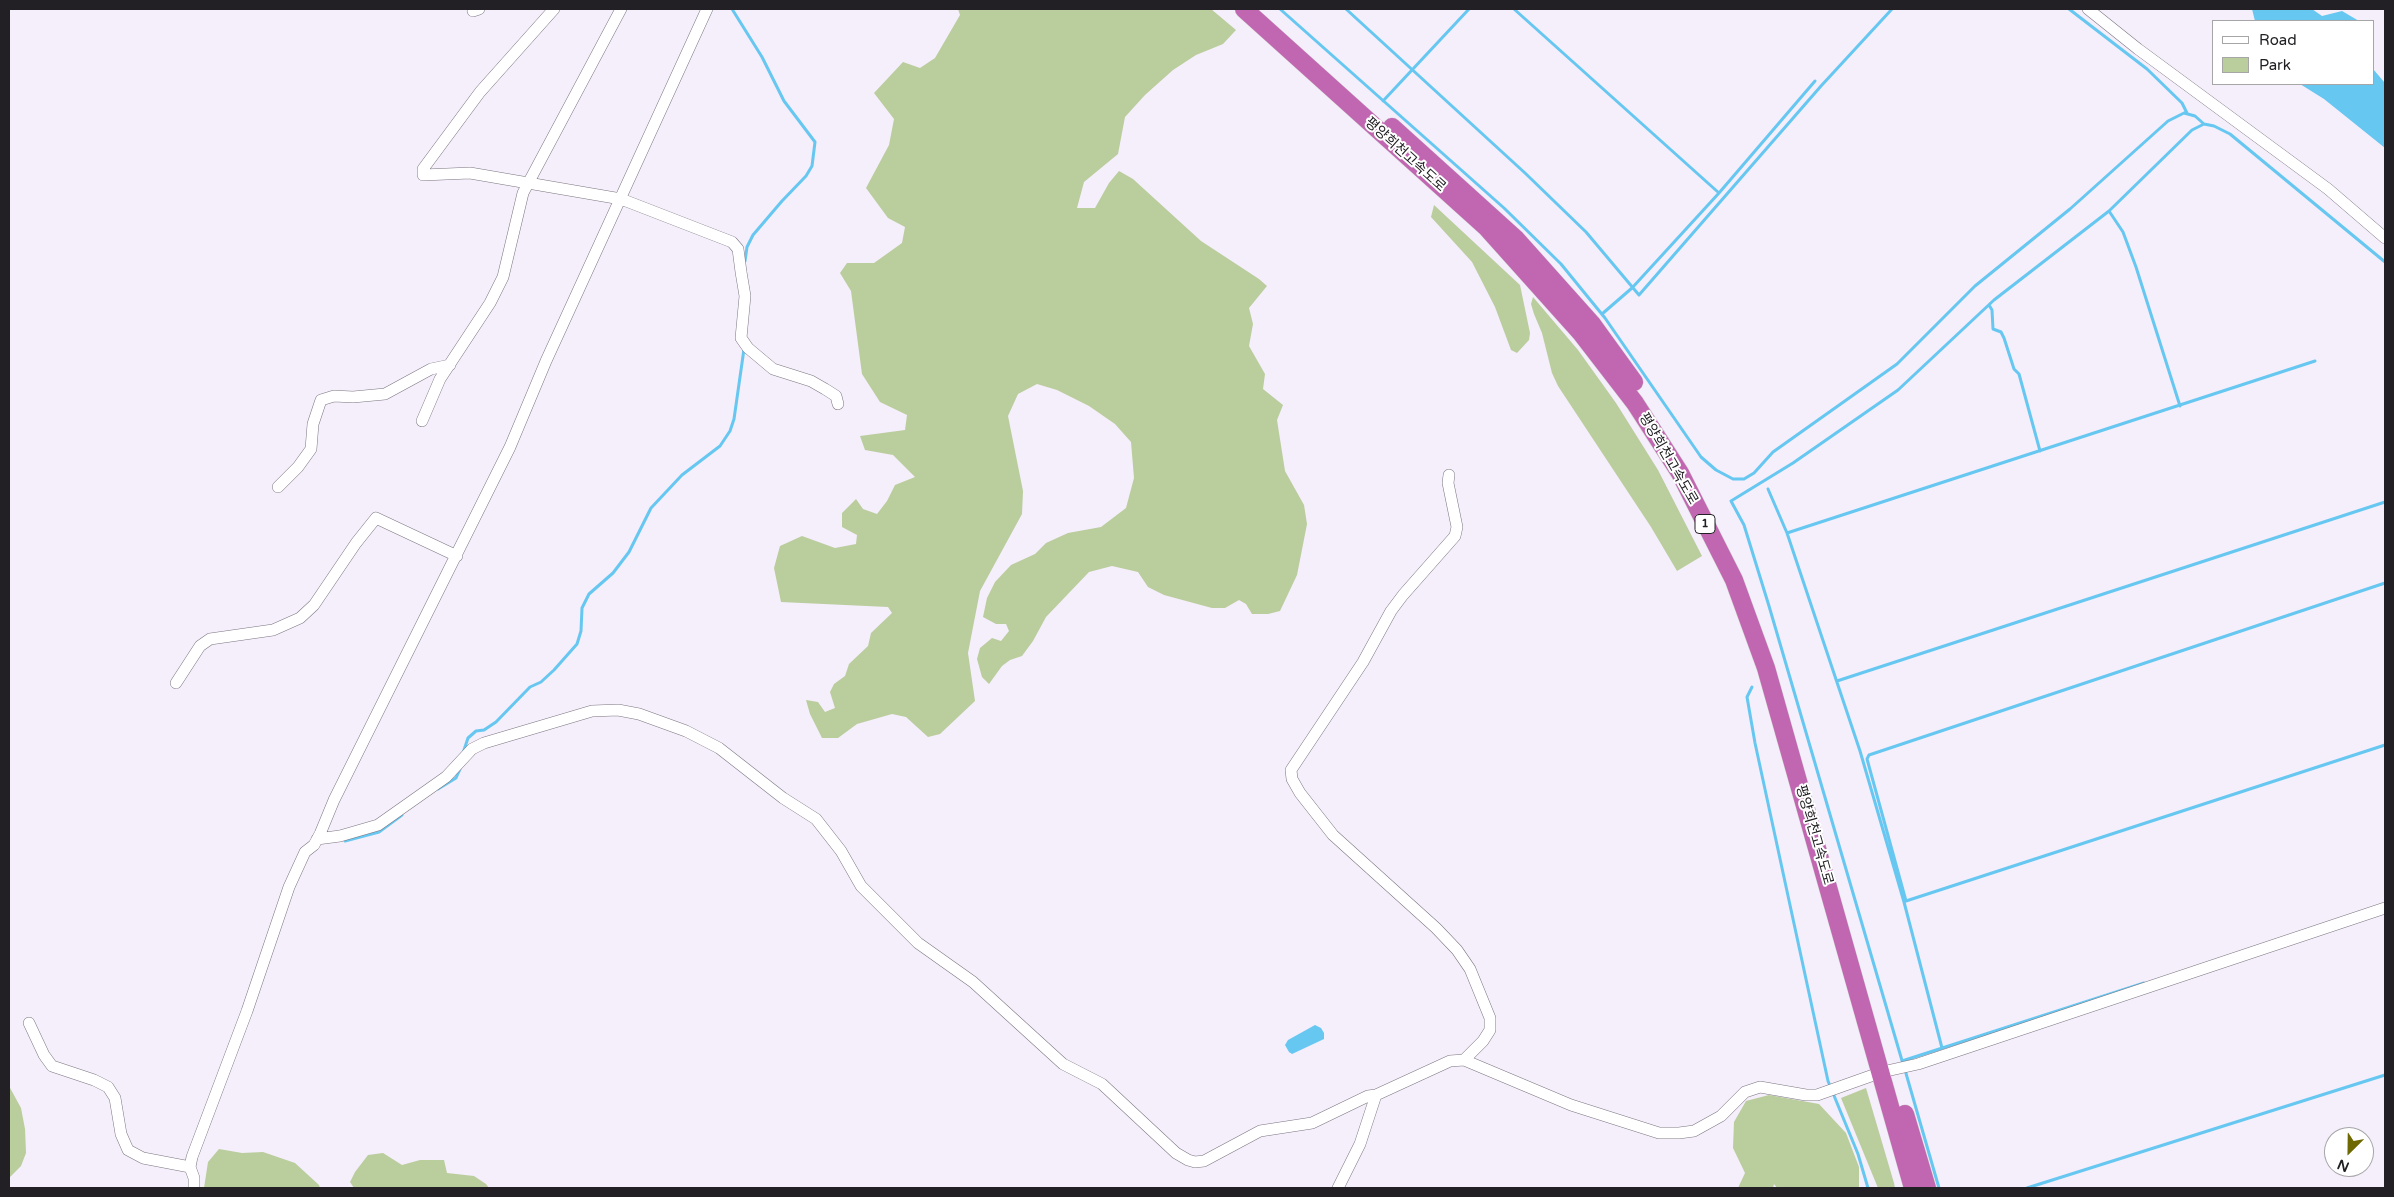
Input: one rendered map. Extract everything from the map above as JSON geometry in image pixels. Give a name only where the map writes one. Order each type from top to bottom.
[{"type":"highway","name":"평양희천고속도로","points":[[1244,9],[1486,227],[1581,332],[1635,403],[1680,473],[1734,580],[1766,668],[1887,1071],[1927,1188]]},
{"type":"highway","name":"평양희천고속도로","points":[[1259,9],[1516,239],[1592,324],[1644,396],[1701,488],[1739,566],[1763,633],[1887,1071],[1913,1188]]},
{"type":"street","points":[[554,9],[480,92],[423,169],[422,175],[470,173],[530,182],[597,197],[620,200],[732,242],[738,249],[745,296],[742,338],[744,343],[773,369],[811,381],[826,388],[836,396],[838,404]]},
{"type":"street","points":[[422,421],[440,379],[490,303],[503,277],[520,202],[621,9]]},
{"type":"street","points":[[194,1188],[194,1178],[190,1167],[289,887],[305,852],[314,845],[334,800],[510,447],[546,361],[707,9]]},
{"type":"street","points":[[2088,9],[2138,49],[2328,189],[2385,238]]},
{"type":"street","points":[[278,487],[298,467],[311,449],[313,424],[321,400],[334,396],[353,397],[385,394],[431,369],[450,365]]},
{"type":"street","points":[[1449,475],[1448,483],[1457,527],[1455,536],[1403,595],[1363,662],[1290,770],[1292,779],[1300,793],[1333,835],[1436,928],[1457,950],[1470,969],[1490,1018],[1490,1030],[1483,1041],[1464,1060]]},
{"type":"street","points":[[176,683],[200,646],[210,639],[273,630],[300,618],[314,605],[356,543],[376,518],[457,556]]},
{"type":"street","points":[[317,839],[340,836],[378,825],[446,777],[472,749],[484,743],[592,711],[618,710],[639,714],[679,728],[719,748],[783,798],[816,819],[825,828],[841,851],[861,886],[918,943],[973,982],[1064,1064],[1102,1084],[1169,1147],[1188,1160],[1195,1162],[1204,1161],[1260,1131],[1312,1123],[1368,1096],[1376,1095],[1450,1061],[1464,1060],[1571,1105],[1660,1133],[1694,1131],[1721,1116],[1745,1092],[1760,1087],[1806,1095],[1817,1095],[1887,1071],[1918,1064],[2385,908]]},
{"type":"street","points":[[29,1023],[44,1055],[52,1066],[94,1080],[108,1087],[115,1098],[120,1134],[128,1150],[143,1158],[190,1167]]},
{"type":"street","points":[[1338,1188],[1360,1144],[1376,1095]]},
{"type":"green space","points":[[958,9],[1211,9],[1236,30],[1223,44],[1196,55],[1173,70],[1145,95],[1125,117],[1118,154],[1084,182],[1077,208],[1095,208],[1109,183],[1119,171],[1133,179],[1201,241],[1267,286],[1249,308],[1253,324],[1249,346],[1265,374],[1263,389],[1283,405],[1277,420],[1285,471],[1304,505],[1307,524],[1297,575],[1280,611],[1268,614],[1252,614],[1246,604],[1239,600],[1225,608],[1212,608],[1164,595],[1148,587],[1138,572],[1112,566],[1089,572],[1046,617],[1033,641],[1022,656],[1010,660],[1002,666],[989,684],[982,677],[977,659],[980,648],[992,638],[1001,641],[1009,631],[1006,624],[996,624],[983,617],[987,598],[995,582],[1011,565],[1035,554],[1046,543],[1068,533],[1101,527],[1126,508],[1134,478],[1131,442],[1115,424],[1089,406],[1057,390],[1037,384],[1018,394],[1008,416],[1023,491],[1022,514],[980,591],[968,653],[975,701],[940,734],[928,737],[906,717],[892,714],[857,724],[838,738],[822,738],[810,714],[806,700],[818,702],[825,712],[835,708],[830,692],[834,684],[845,676],[849,664],[868,646],[871,633],[892,613],[888,607],[781,602],[774,568],[780,546],[802,536],[835,548],[856,544],[857,535],[842,527],[842,513],[856,499],[863,509],[877,514],[887,501],[895,485],[915,477],[893,455],[865,450],[860,436],[905,430],[907,415],[880,402],[862,374],[851,291],[840,273],[847,263],[874,263],[902,243],[905,227],[888,218],[866,188],[889,145],[894,119],[874,93],[903,62],[920,68],[935,58],[960,15]]},
{"type":"green space","points":[[1434,205],[1520,285],[1530,333],[1529,340],[1517,353],[1511,350],[1495,307],[1472,262],[1431,217]]},
{"type":"green space","points":[[1533,297],[1578,350],[1616,403],[1658,470],[1702,556],[1677,571],[1651,527],[1558,386],[1552,373],[1542,333],[1531,304]]},
{"type":"green space","points":[[9,1086],[21,1108],[25,1129],[26,1153],[21,1166],[9,1178]]},
{"type":"green space","points":[[1866,1088],[1895,1188],[1878,1188],[1841,1098]]},
{"type":"green space","points":[[1769,1095],[1819,1104],[1846,1133],[1859,1167],[1859,1188],[1777,1188],[1774,1184],[1773,1188],[1738,1188],[1745,1173],[1733,1148],[1734,1122],[1746,1101]]},
{"type":"green space","points":[[219,1149],[242,1153],[263,1152],[295,1163],[320,1188],[204,1188],[208,1162]]},
{"type":"green space","points":[[383,1153],[402,1165],[420,1160],[444,1160],[447,1173],[474,1176],[489,1188],[354,1188],[350,1182],[368,1155]]},
{"type":"water","points":[[2252,9],[2312,9],[2322,16],[2342,11],[2357,20],[2255,20]]},
{"type":"water","points":[[2374,70],[2385,83],[2385,148],[2324,99],[2302,85],[2374,85]]},
{"type":"water","points":[[1315,1025],[1321,1028],[1324,1033],[1324,1039],[1292,1054],[1289,1052],[1285,1045],[1288,1040]]},
{"type":"waterway","points":[[732,9],[762,57],[784,101],[815,142],[812,166],[806,176],[753,235],[747,247],[745,261]]},
{"type":"waterway","points":[[1280,9],[1504,208],[1561,264],[1605,318],[1701,457],[1716,470],[1733,479],[1744,479],[1754,473],[1773,452],[1897,364],[1975,286],[2070,209],[2168,121],[2184,113],[2195,116],[2204,124]]},
{"type":"waterway","points":[[1346,9],[1525,173],[1586,232],[1639,295],[1821,86],[1892,9]]},
{"type":"waterway","points":[[1383,101],[1469,9]]},
{"type":"waterway","points":[[1514,9],[1719,193]]},
{"type":"waterway","points":[[2069,9],[2147,69],[2182,103],[2187,113]]},
{"type":"waterway","points":[[1602,314],[1632,288],[1719,193],[1815,81]]},
{"type":"waterway","points":[[1903,1064],[1769,606],[1744,525],[1731,501],[1793,463],[1898,390],[1994,300],[2109,211],[2192,130],[2204,124],[2214,126],[2230,134],[2385,262]]},
{"type":"waterway","points":[[2109,211],[2123,232],[2136,267],[2180,406]]},
{"type":"waterway","points":[[1989,305],[1992,310],[1993,329],[2001,332],[2014,369],[2019,374],[2040,451]]},
{"type":"waterway","points":[[463,753],[468,738],[476,731],[484,730],[496,722],[530,687],[541,682],[554,670],[577,644],[581,631],[582,608],[589,594],[613,573],[629,552],[651,508],[682,475],[720,446],[730,431],[734,419],[744,349]]},
{"type":"waterway","points":[[1787,533],[2315,361]]},
{"type":"waterway","points":[[1768,489],[1787,533],[1860,751],[1904,902],[1942,1048]]},
{"type":"waterway","points":[[1837,681],[2385,502]]},
{"type":"waterway","points":[[1906,901],[1867,759],[1869,755],[2385,583]]},
{"type":"waterway","points":[[1752,687],[1747,697],[1755,743],[1828,1081],[1858,1154],[1868,1188]]},
{"type":"waterway","points":[[1906,901],[2385,745]]},
{"type":"waterway","points":[[438,789],[456,778],[461,767]]},
{"type":"waterway","points":[[345,841],[379,832],[402,815]]},
{"type":"waterway","points":[[1902,1061],[2144,983]]},
{"type":"waterway","points":[[1905,1070],[1939,1188]]},
{"type":"waterway","points":[[2027,1188],[2385,1075]]}]
